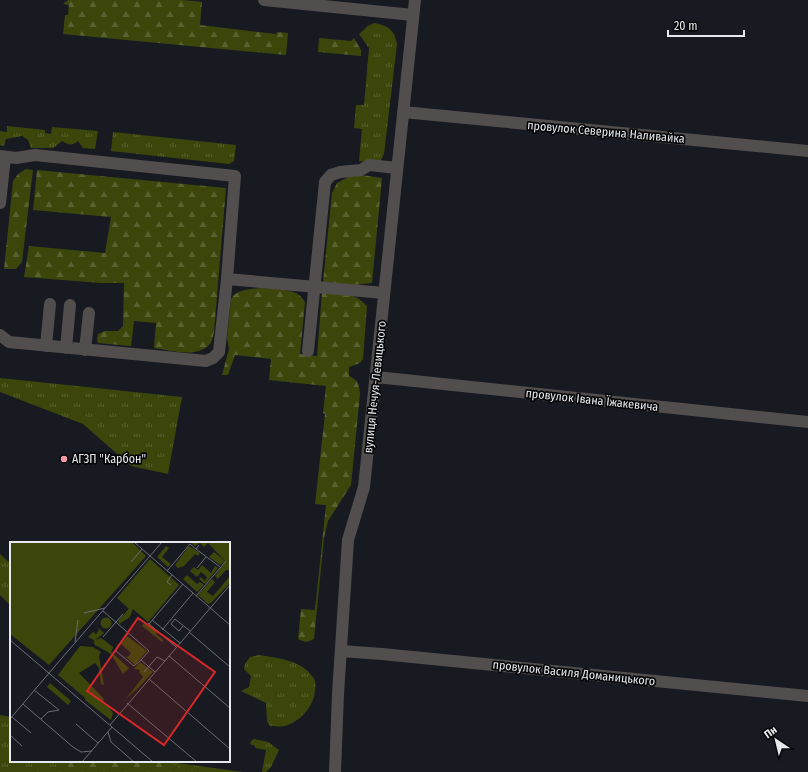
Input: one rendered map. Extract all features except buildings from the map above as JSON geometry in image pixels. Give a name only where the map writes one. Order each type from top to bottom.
[{"type":"street","points":[[264,0],[413,15]]},
{"type":"street","name":"вулиця Нечуя-Левицького","points":[[336,772],[338,694],[348,540],[364,487],[414,0]]},
{"type":"street","name":"провулок Северина Наливайка","points":[[403,112],[808,151]]},
{"type":"street","points":[[0,203],[2,156],[16,158],[35,155],[235,176],[227,279],[219,352],[213,358],[206,361],[112,358],[85,350],[9,342],[0,335]]},
{"type":"street","points":[[308,351],[325,182],[331,175],[340,172],[361,170],[369,165],[397,168]]},
{"type":"street","points":[[227,279],[384,293]]},
{"type":"street","points":[[46,346],[50,304]]},
{"type":"street","points":[[66,348],[70,306]]},
{"type":"street","points":[[85,350],[89,313]]},
{"type":"street","name":"провулок Івана Їжакевича","points":[[376,377],[808,422]]},
{"type":"street","name":"провулок Василя Доманицького","points":[[341,651],[808,696]]},
{"type":"green space","points":[[68,0],[183,0],[202,2],[200,25],[276,34],[277,32],[288,33],[286,55],[63,34],[65,15],[68,15],[69,5],[63,4]]},
{"type":"green space","points":[[374,23],[383,25],[390,29],[396,39],[397,44],[384,154],[379,164],[359,161],[362,129],[354,128],[356,105],[364,105],[369,48],[359,34]]},
{"type":"green space","points":[[319,38],[351,41],[354,38],[361,50],[361,56],[318,52]]},
{"type":"green space","points":[[7,126],[45,130],[45,133],[51,134],[52,127],[98,131],[95,149],[83,148],[78,141],[74,144],[70,144],[62,141],[53,148],[31,148],[28,140],[22,136],[6,139],[4,146],[0,145],[0,131],[7,132]]},
{"type":"green space","points":[[113,132],[236,145],[234,161],[229,164],[111,151]]},
{"type":"green space","points":[[26,169],[33,170],[22,262],[16,269],[4,269],[13,181],[18,174]]},
{"type":"green space","points":[[37,170],[226,188],[214,332],[210,344],[205,349],[191,352],[175,352],[154,348],[156,323],[134,321],[131,346],[98,343],[98,334],[105,331],[118,331],[123,326],[124,283],[101,283],[24,277],[29,246],[105,253],[111,217],[33,210]]},
{"type":"green space","points":[[354,174],[382,178],[372,283],[354,285],[323,282],[332,193],[337,183]]},
{"type":"green space","points":[[263,288],[287,290],[302,297],[305,302],[300,354],[317,356],[322,292],[346,294],[357,298],[367,306],[363,359],[360,363],[349,367],[349,376],[358,383],[360,394],[351,485],[328,521],[324,538],[314,639],[306,642],[298,639],[301,609],[315,610],[326,505],[315,504],[325,414],[323,413],[326,386],[269,380],[271,359],[235,355],[228,375],[222,375],[229,349],[227,338],[231,299],[240,291]]},
{"type":"green space","points":[[0,378],[182,397],[168,474],[131,466],[83,424],[0,392]]},
{"type":"green space","points":[[0,554],[10,563],[10,605],[0,595]]},
{"type":"green space","points":[[259,655],[281,659],[302,666],[314,679],[316,684],[312,702],[306,712],[291,724],[283,726],[270,726],[267,721],[266,703],[241,691],[249,687],[251,676],[244,669],[245,664],[250,657]]},
{"type":"green space","points":[[0,715],[10,717],[10,762],[170,762],[243,772],[0,772]]},
{"type":"green space","points":[[254,739],[268,742],[279,750],[271,767],[266,772],[262,772],[266,750],[255,748],[255,746],[250,744]]},
{"type":"green space","points":[[64,762],[165,762],[197,772],[32,772],[54,770]]},
{"type":"place","name":"АГЗП \"Карбон\"","points":[[64,459]]}]
